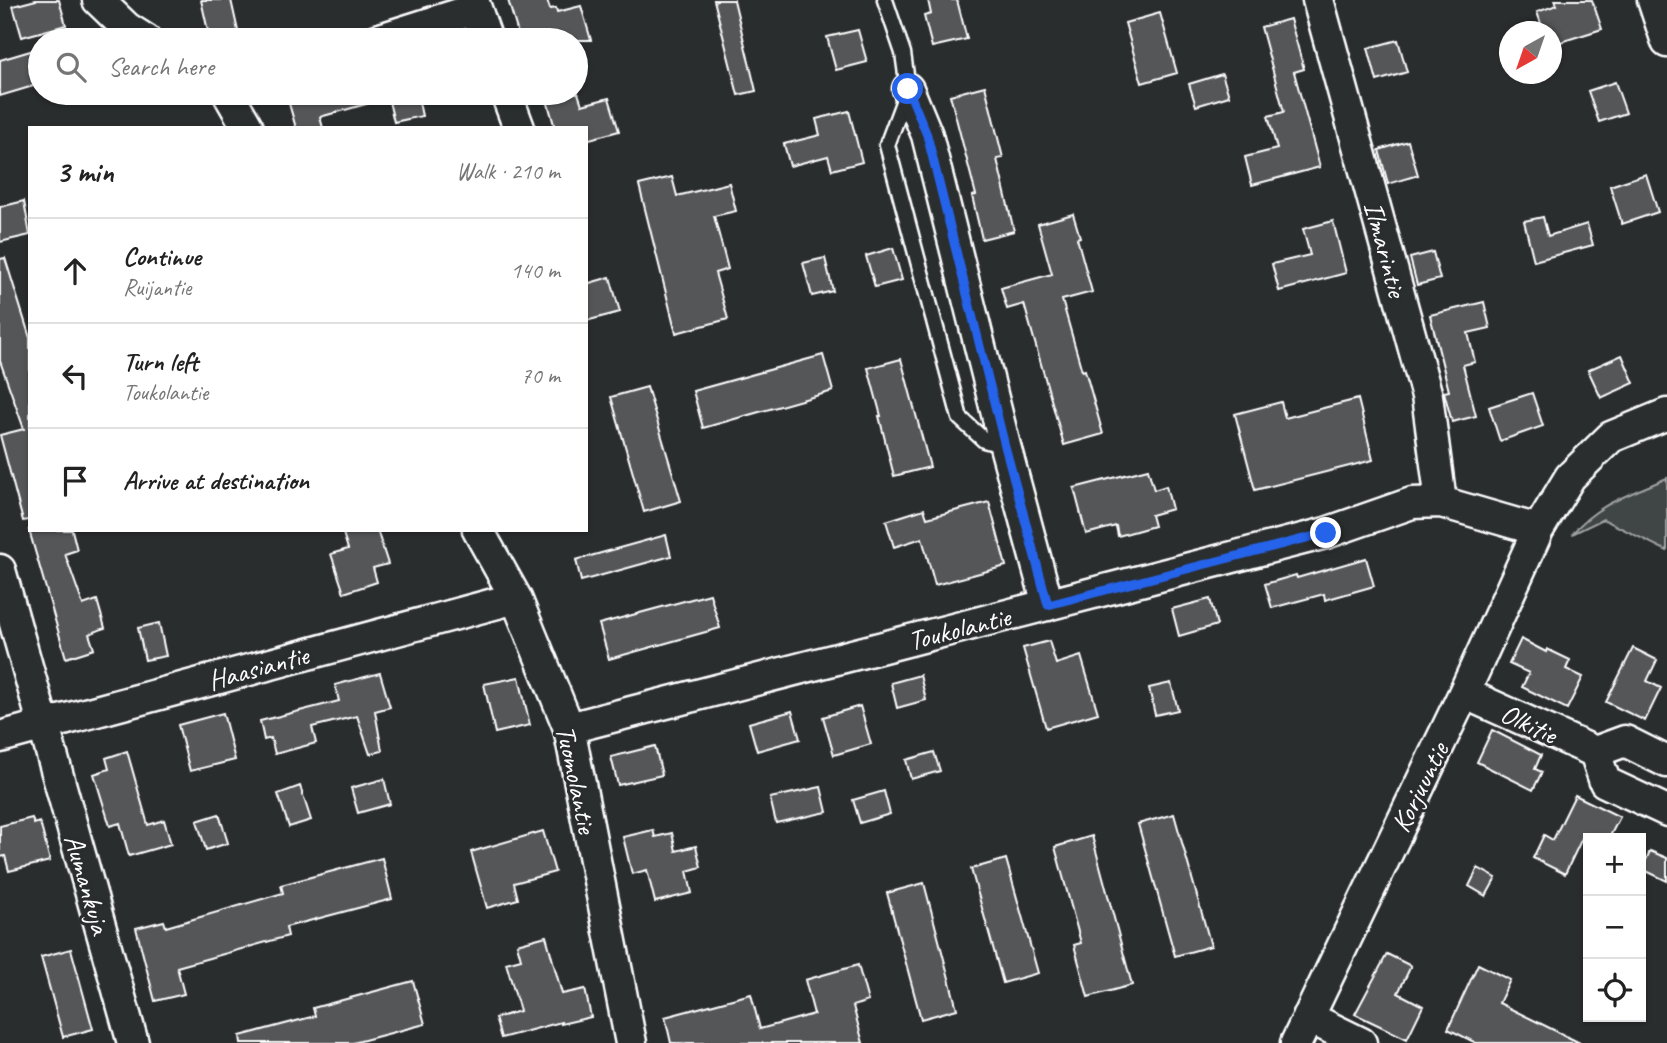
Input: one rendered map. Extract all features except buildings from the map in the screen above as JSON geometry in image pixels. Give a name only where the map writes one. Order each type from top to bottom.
[{"type":"street","points":[[98,0],[127,28]]},
{"type":"street","name":"Ilmarintie","points":[[1318,0],[1427,396],[1441,502]]},
{"type":"street","points":[[1653,0],[1667,43]]},
{"type":"street","points":[[409,28],[474,4],[483,28]]},
{"type":"street","points":[[908,89],[927,135],[1048,605]]},
{"type":"street","points":[[235,105],[247,126]]},
{"type":"street","points":[[510,105],[518,126]]},
{"type":"street","points":[[1538,530],[1570,477],[1611,437],[1667,414]]},
{"type":"street","name":"Toukolantie","points":[[569,728],[1326,533],[1412,503],[1441,502],[1538,530]]},
{"type":"street","name":"Korjuuntie","points":[[1302,1030],[1464,693],[1538,530]]},
{"type":"street","name":"Tuomolantie","points":[[479,532],[516,598],[569,728],[631,1043]]},
{"type":"street","name":"Aumankuja","points":[[0,570],[133,1043]]},
{"type":"street","name":"Haasiantie","points":[[0,737],[516,598]]},
{"type":"street","name":"Olkitie","points":[[1464,693],[1595,752]]},
{"type":"street","points":[[1667,762],[1625,741],[1595,752],[1605,782],[1667,811]]},
{"type":"street","points":[[1302,1030],[1362,1043]]},
{"type":"lane","points":[[886,0],[903,53],[908,89],[887,145],[960,418],[984,440],[1005,446]]},
{"type":"shaded area","points":[[1667,478],[1667,551],[1603,519],[1572,534],[1592,514]]},
{"type":"route","points":[[908,89],[927,135],[1048,605],[1326,533]]}]
